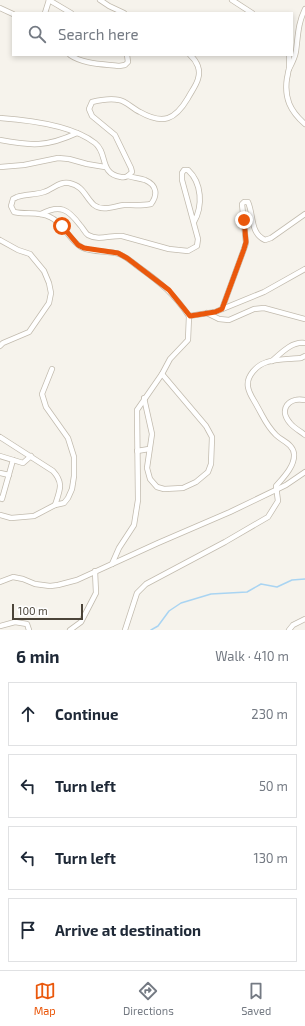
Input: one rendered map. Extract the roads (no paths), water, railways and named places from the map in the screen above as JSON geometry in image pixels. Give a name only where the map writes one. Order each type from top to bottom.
[{"type":"lane","points":[[45,12],[49,0],[69,12]]},
{"type":"lane","points":[[100,0],[122,12]]},
{"type":"lane","points":[[232,0],[250,12]]},
{"type":"lane","points":[[0,8],[12,14]]},
{"type":"lane","points":[[289,69],[293,62],[298,28],[305,9]]},
{"type":"lane","points":[[71,56],[75,59],[83,61],[120,66],[125,65],[128,62],[127,56]]},
{"type":"lane","points":[[128,176],[132,172],[131,168],[115,135],[92,116],[89,109],[92,102],[102,99],[120,100],[150,117],[163,119],[171,117],[177,114],[184,105],[199,77],[198,65],[191,56]]},
{"type":"lane","points":[[289,56],[289,69],[286,88],[287,99],[291,110],[305,124]]},
{"type":"lane","points":[[0,118],[38,122],[67,129],[85,136],[98,146],[109,172],[115,176],[128,176],[144,180],[153,187],[156,191],[156,196],[151,204],[144,206],[101,208],[93,204],[86,193],[76,185],[68,183],[62,183],[44,192],[22,195],[14,199],[11,206],[14,212],[50,216],[57,221],[78,245],[84,248],[118,253],[127,258],[169,290],[190,316],[188,340],[170,359],[162,374],[137,410],[138,500],[134,525],[119,548],[112,564]]},
{"type":"lane","points":[[0,140],[21,144],[47,144],[77,133]]},
{"type":"lane","points":[[0,167],[24,165],[58,158],[106,166]]},
{"type":"lane","points":[[41,214],[50,209],[58,208],[66,210],[75,218],[87,234],[95,238],[122,236],[169,249],[188,251],[193,250],[197,246],[198,239],[182,180],[182,173],[184,170],[188,170],[198,187],[200,200],[199,210],[194,222]]},
{"type":"lane","points":[[222,309],[246,242],[242,204],[244,202],[248,202],[254,228],[257,234],[265,240],[271,238],[305,214]]},
{"type":"lane","points":[[0,240],[18,250],[30,254],[44,271],[51,293],[49,303],[29,332],[3,343],[0,346]]},
{"type":"lane","points":[[190,316],[222,309],[264,292],[305,269]]},
{"type":"lane","points":[[207,313],[219,319],[229,320],[254,309],[264,308],[305,319]]},
{"type":"lane","points":[[272,361],[284,350],[296,344],[305,343]]},
{"type":"lane","points":[[125,630],[137,593],[141,587],[268,517],[278,501],[276,486],[283,479],[292,465],[294,455],[292,448],[277,436],[263,419],[248,387],[248,380],[254,370],[267,362],[305,356]]},
{"type":"lane","points":[[0,515],[12,518],[34,516],[55,505],[64,503],[72,488],[74,476],[74,457],[68,438],[46,407],[42,394],[52,369]]},
{"type":"lane","points":[[144,398],[152,434],[149,448],[148,468],[150,479],[164,489],[182,488],[196,482],[208,472],[212,464],[212,437],[206,426],[162,374]]},
{"type":"lane","points":[[305,400],[292,400],[287,404],[285,411],[285,415],[290,423],[305,435]]},
{"type":"lane","points":[[0,437],[53,471],[59,478],[60,485],[55,505]]},
{"type":"lane","points":[[137,451],[149,448]]},
{"type":"lane","points":[[0,456],[23,463],[31,456]]},
{"type":"lane","points":[[0,498],[2,498],[13,460]]},
{"type":"lane","points":[[0,472],[9,475]]},
{"type":"lane","points":[[0,582],[13,577],[42,586],[58,585],[77,580],[230,512],[286,485],[305,472]]},
{"type":"lane","points":[[70,630],[81,622],[96,593],[95,571]]},
{"type":"lane","points":[[289,630],[293,625],[305,619]]},
{"type":"lane","points":[[0,626],[15,622],[27,624],[28,630]]},
{"type":"waterway","points":[[151,630],[158,626],[169,611],[181,603],[211,594],[247,592],[261,584],[277,587],[292,580],[305,579]]}]
